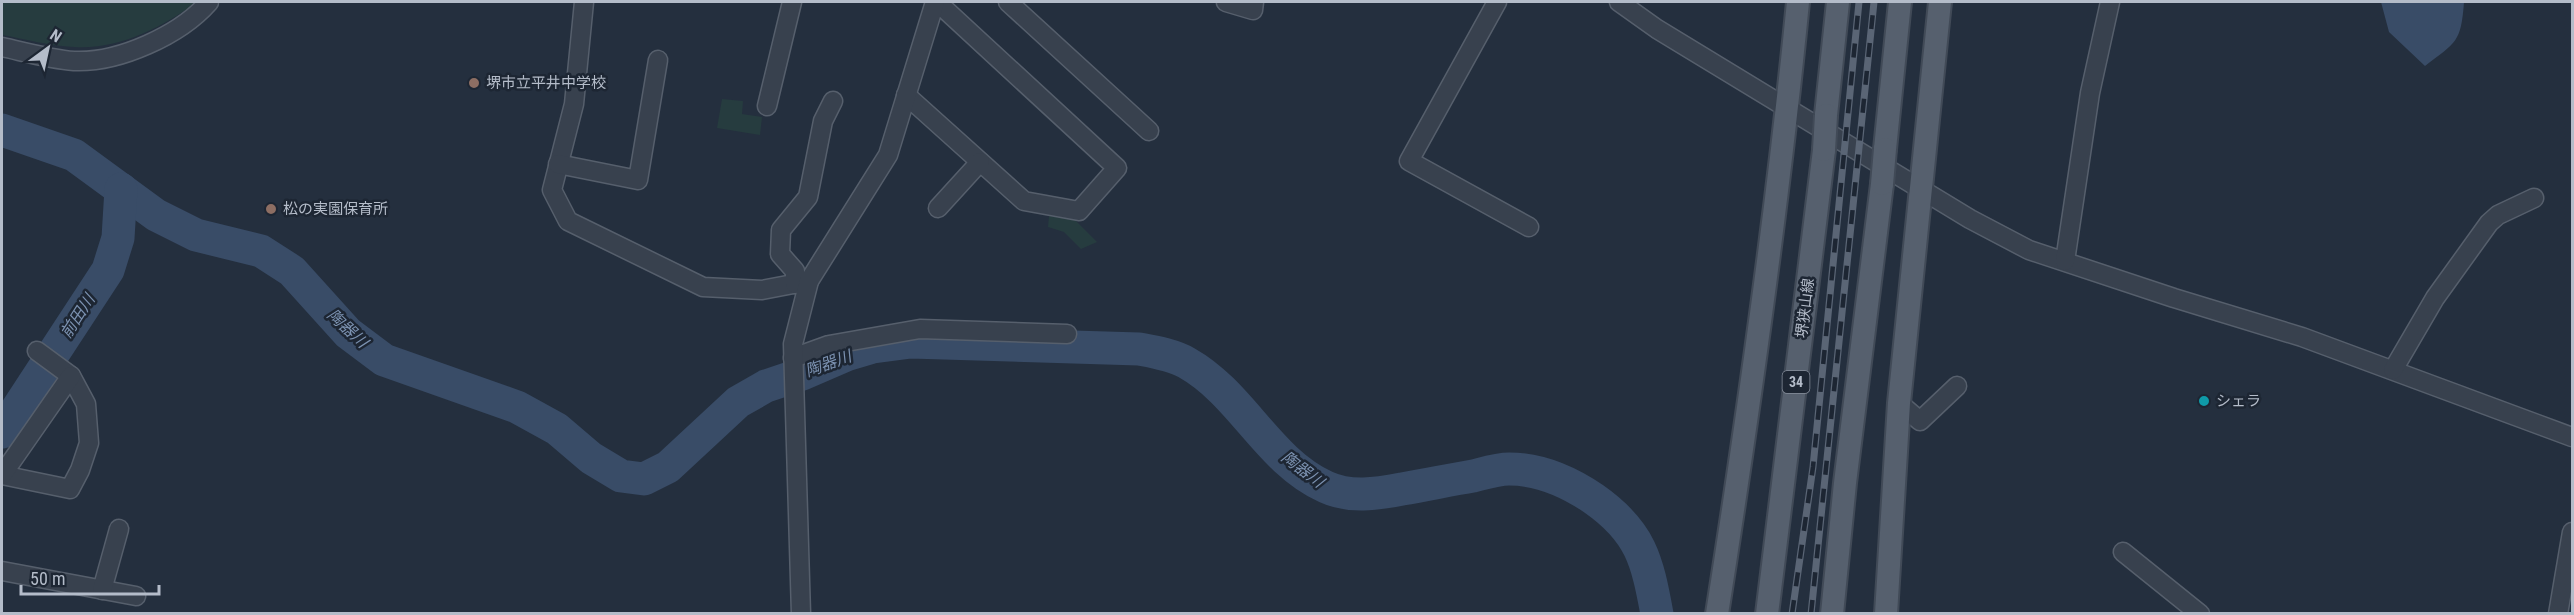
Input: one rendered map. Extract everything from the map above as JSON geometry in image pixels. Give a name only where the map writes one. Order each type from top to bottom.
[{"type":"main road","points":[[1717,614],[1748,411],[1788,107],[1798,2]]},
{"type":"main road","name":"堺狭山線","points":[[1767,614],[1824,150],[1838,2]]},
{"type":"main road","points":[[1832,614],[1845,483],[1882,184],[1900,2]]},
{"type":"main road","points":[[1886,614],[1899,403],[1940,2]]},
{"type":"street","points":[[2,47],[75,61],[100,58],[126,52],[163,38],[196,16],[209,2]]},
{"type":"street","points":[[584,2],[574,104],[552,190],[568,221],[703,287],[762,290],[802,283]]},
{"type":"street","points":[[767,106],[792,2]]},
{"type":"street","points":[[801,614],[793,344],[802,283],[888,154],[906,95],[936,2],[1117,168],[1079,211],[1024,201],[906,95]]},
{"type":"street","points":[[1008,2],[1149,131]]},
{"type":"street","points":[[1226,2],[1253,10],[1254,2]]},
{"type":"street","points":[[1497,2],[1408,161],[1529,227]]},
{"type":"street","points":[[1619,2],[1657,29],[1921,187],[1970,219],[2019,245],[2301,337],[2572,437]]},
{"type":"street","points":[[2065,261],[2090,93],[2110,2]]},
{"type":"street","points":[[558,164],[638,180],[658,60]]},
{"type":"street","points":[[802,283],[780,254],[781,230],[808,197],[823,121],[833,101]]},
{"type":"street","points":[[938,208],[980,162]]},
{"type":"street","points":[[2394,370],[2435,297],[2489,223],[2534,198]]},
{"type":"street","points":[[794,360],[839,343],[920,329],[1067,334]]},
{"type":"street","points":[[37,351],[71,376],[86,404],[89,442],[80,470],[70,489],[2,475],[71,376]]},
{"type":"street","points":[[1899,403],[1920,421],[1958,386]]},
{"type":"street","points":[[102,590],[119,529]]},
{"type":"street","points":[[2558,614],[2572,532]]},
{"type":"street","points":[[2123,552],[2200,614]]},
{"type":"street","points":[[2,571],[136,596]]},
{"type":"green space","points":[[2,2],[197,2],[155,28],[123,41],[91,47],[74,47],[2,35]]},
{"type":"green space","points":[[722,99],[743,101],[742,114],[762,117],[760,135],[717,128]]},
{"type":"green space","points":[[1049,216],[1075,220],[1097,242],[1081,249],[1064,232],[1048,227]]},
{"type":"water","points":[[2381,2],[2464,2],[2459,34],[2450,46],[2425,66],[2389,32]]},
{"type":"waterway","name":"陶器川","points":[[2,130],[74,155],[156,215],[196,235],[261,251],[292,271],[348,333],[384,360],[517,407],[557,429],[591,458],[621,476],[644,479],[668,467],[738,402],[766,386],[873,347],[911,342],[1139,349],[1176,358],[1206,376],[1224,392],[1288,461],[1326,487],[1344,493],[1383,492],[1509,469],[1532,471],[1575,487],[1610,511],[1632,536],[1650,578],[1657,614]]},
{"type":"waterway","name":"前田川","points":[[2,432],[108,270],[118,238],[121,189]]},
{"type":"railway","points":[[1792,614],[1813,467],[1859,2]]},
{"type":"railway","points":[[1811,614],[1874,2]]},
{"type":"place","name":"堺市立平井中学校","points":[[474,83]]},
{"type":"place","name":"松の実園保育所","points":[[271,209]]},
{"type":"place","name":"シェラ","points":[[2204,401]]}]
